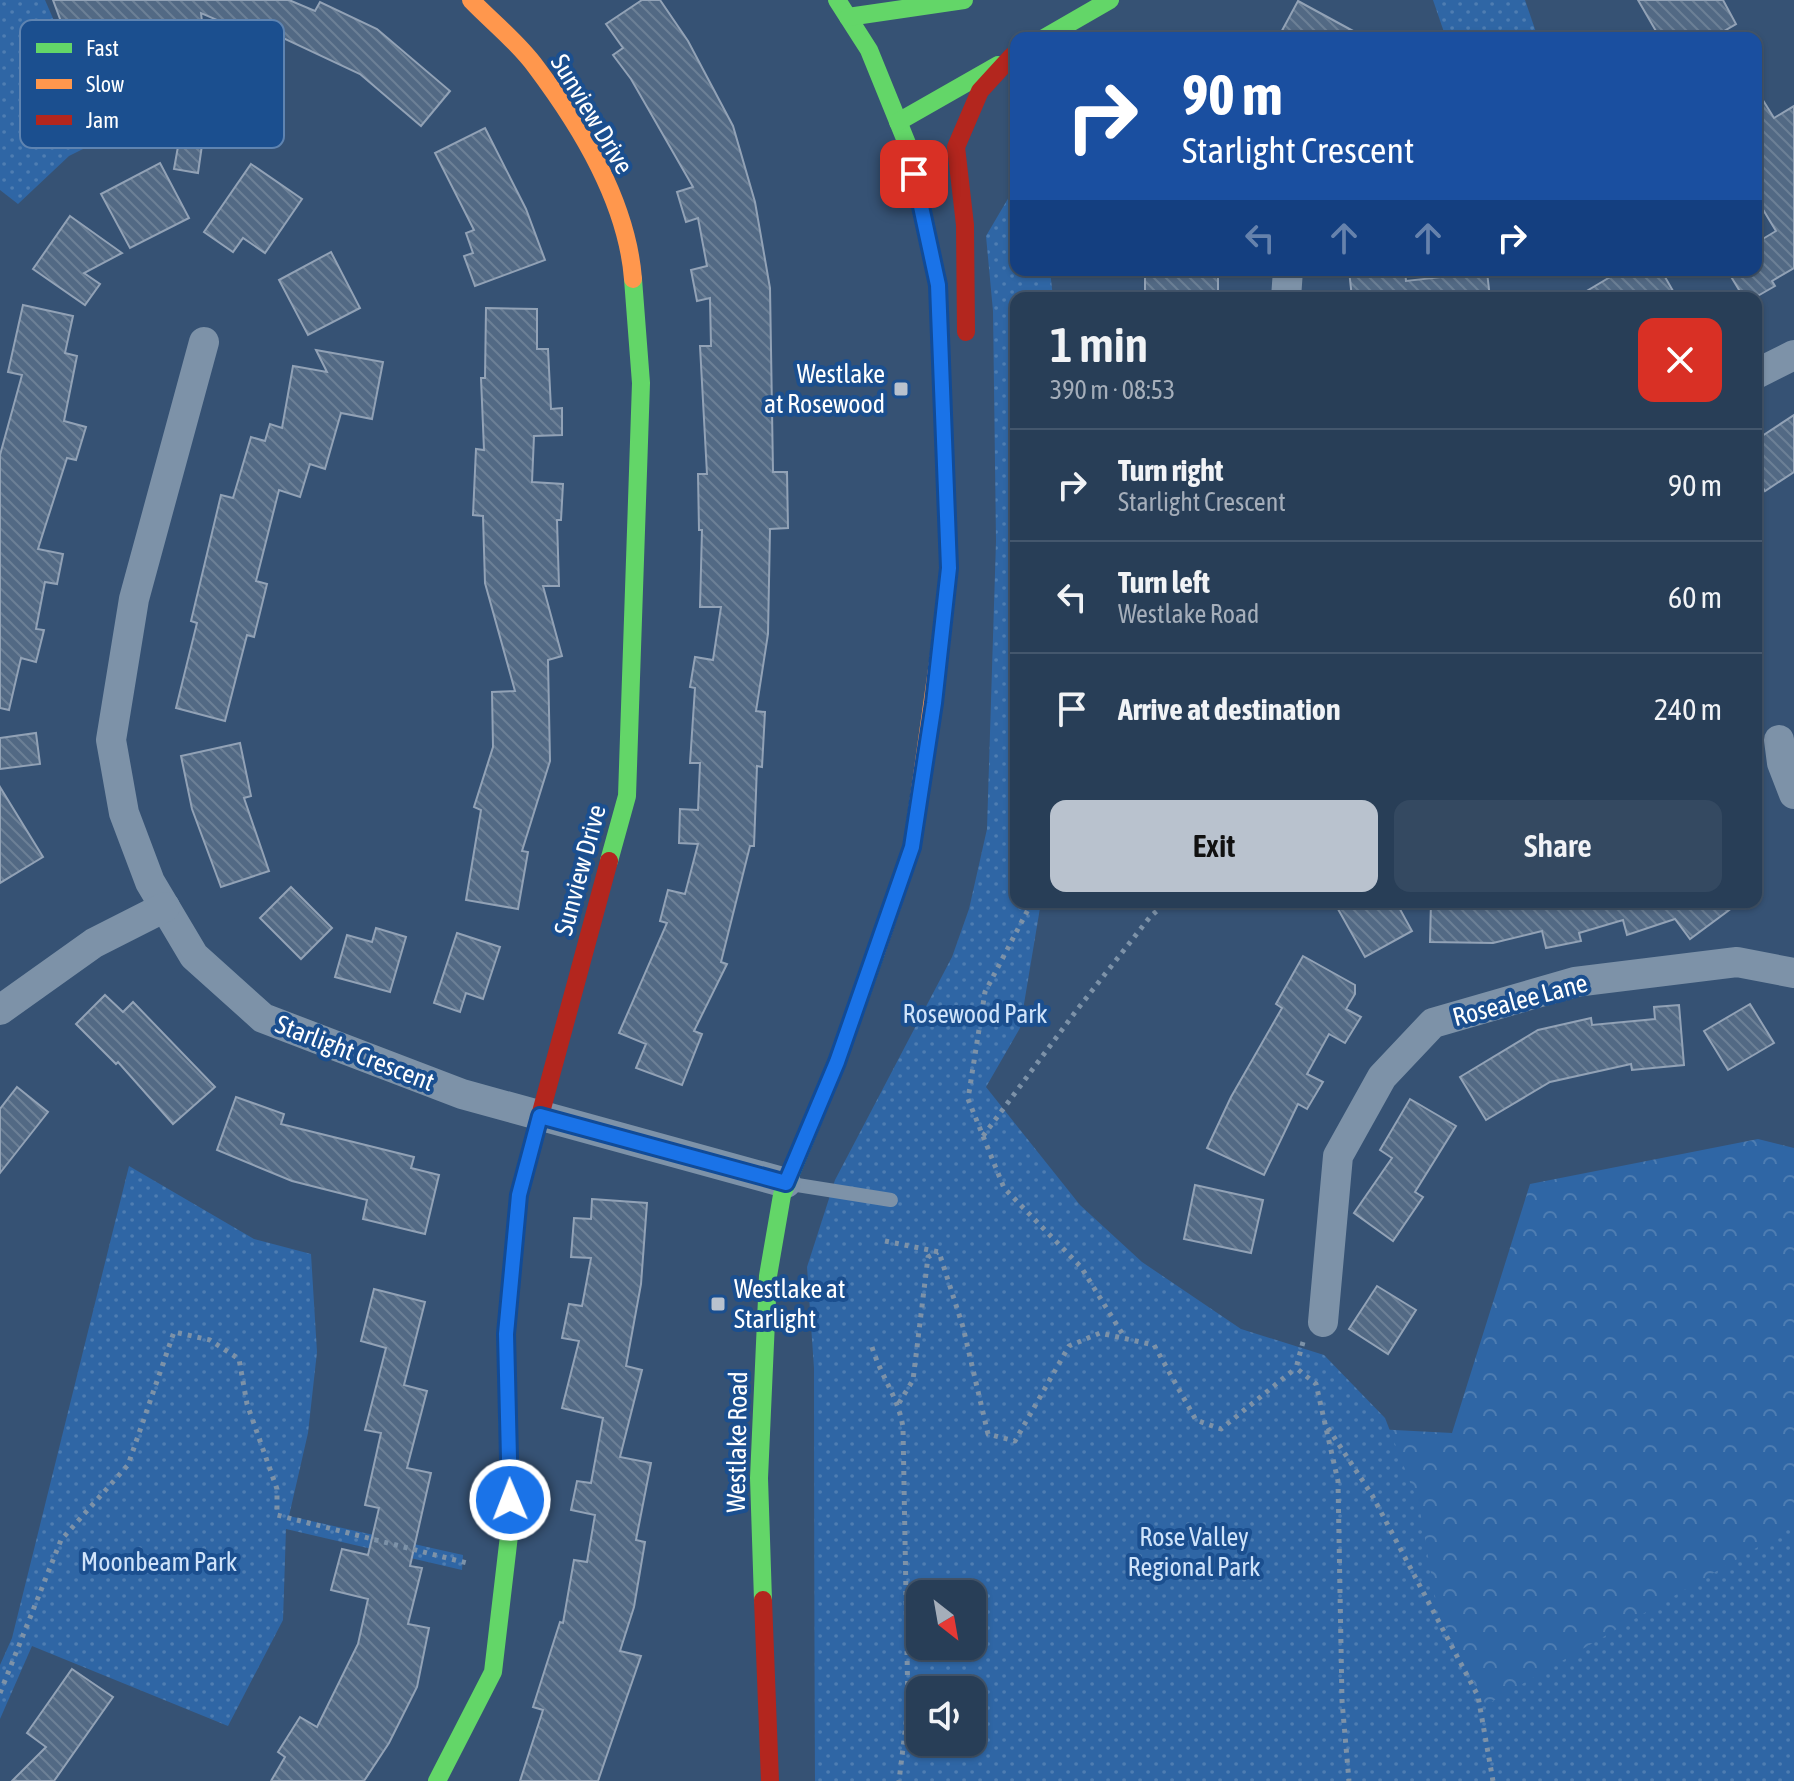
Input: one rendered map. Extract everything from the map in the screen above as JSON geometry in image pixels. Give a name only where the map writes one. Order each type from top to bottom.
[{"type":"street","name":"Sunview Drive","points":[[437,1781],[493,1672],[510,1527],[506,1334],[519,1195],[627,796],[641,383],[631,258],[604,174],[535,65],[471,0]]},
{"type":"street","name":"Westlake Road","points":[[770,1781],[759,1478],[768,1276],[786,1183],[837,1062],[912,847],[934,703],[949,568],[938,285],[908,146],[869,50],[837,0]]},
{"type":"street","points":[[848,17],[964,0]]},
{"type":"street","points":[[1054,32],[1110,0]]},
{"type":"street","points":[[898,122],[1010,57]]},
{"type":"street","points":[[944,443],[966,328],[965,225],[956,147],[980,91],[1010,59]]},
{"type":"street","name":"Starlight Crescent","points":[[204,342],[134,599],[111,740],[124,813],[150,882],[194,956],[263,1018],[462,1094],[786,1183]]},
{"type":"street","points":[[1762,371],[1794,355]]},
{"type":"street","points":[[1776,740],[1794,794]]},
{"type":"street","points":[[0,1010],[94,943],[165,907]]},
{"type":"street","name":"Rosealee Lane","points":[[1323,1322],[1338,1156],[1382,1077],[1433,1023],[1575,982],[1737,962],[1794,973]]},
{"type":"lane","points":[[786,1183],[891,1200]]},
{"type":"path","points":[[1029,908],[985,992],[968,1099],[1004,1188],[1081,1267],[1125,1339]]},
{"type":"path","points":[[983,1136],[1085,999],[1162,908]]},
{"type":"path","points":[[885,1241],[939,1252]]},
{"type":"path","points":[[939,1252],[963,1327],[988,1434],[1015,1441],[1069,1346],[1100,1333],[1154,1345],[1196,1420],[1221,1429],[1296,1368],[1304,1337],[1323,1322]]},
{"type":"path","points":[[899,1403],[913,1380],[928,1257],[939,1252]]},
{"type":"path","points":[[0,1693],[61,1540],[128,1465],[174,1332],[210,1340],[239,1359],[247,1404],[277,1489],[277,1515],[505,1573]]},
{"type":"path","points":[[872,1347],[881,1378],[899,1403],[903,1428],[908,1707],[899,1781]]},
{"type":"path","points":[[1296,1368],[1316,1384],[1338,1481],[1342,1701],[1349,1781]]},
{"type":"path","points":[[1328,1427],[1372,1495],[1478,1696],[1493,1781]]},
{"type":"green space","points":[[0,0],[45,0],[54,20],[20,20],[20,148],[85,148],[69,156],[18,204],[0,190]]},
{"type":"green space","points":[[1433,0],[1525,0],[1536,32],[1444,32]]},
{"type":"green space","name":"Rose Valley Regional Park","points":[[1010,195],[1010,276],[1051,276],[1052,292],[1010,292],[1010,908],[1040,908],[1020,1028],[986,1087],[1080,1205],[1142,1262],[1241,1329],[1324,1355],[1385,1418],[1419,1505],[1438,1613],[1486,1705],[1794,1526],[1794,1781],[815,1781],[814,1368],[807,1267],[835,1180],[952,957],[969,909],[987,829],[996,541],[993,311],[986,236]]},
{"type":"green space","name":"Rose Valley Regional Park","points":[[1758,1139],[1794,1148],[1794,1781],[815,1781],[814,1289],[1033,1411],[1452,1433],[1530,1184]]},
{"type":"green space","name":"Moonbeam Park","points":[[129,1166],[254,1239],[311,1254],[317,1352],[308,1433],[289,1516],[463,1555],[462,1570],[286,1529],[283,1620],[228,1726],[32,1646],[0,1719],[0,1665],[12,1638]]},
{"type":"building","points":[[53,0],[289,0],[315,11],[320,2],[377,29],[450,91],[421,126],[360,74],[284,38],[284,20],[217,20],[201,13],[202,20],[60,20]]},
{"type":"building","points":[[642,0],[660,0],[688,41],[733,126],[755,202],[770,288],[773,472],[787,472],[788,528],[770,529],[768,634],[756,711],[765,712],[762,767],[757,766],[754,846],[750,846],[721,962],[727,964],[694,1031],[702,1034],[682,1085],[636,1068],[646,1044],[619,1033],[667,923],[660,921],[668,890],[685,894],[698,844],[679,843],[680,809],[698,810],[700,763],[690,763],[695,688],[690,687],[695,657],[713,660],[721,607],[700,607],[702,530],[699,530],[698,474],[707,474],[700,346],[711,346],[710,298],[697,301],[691,270],[707,266],[698,218],[686,222],[677,192],[693,187],[631,79],[613,55],[623,48],[606,24]]},
{"type":"building","points":[[1638,0],[1723,0],[1736,24],[1722,32],[1657,32]]},
{"type":"building","points":[[1298,1],[1355,32],[1281,32]]},
{"type":"building","points":[[1762,99],[1774,118],[1794,106],[1794,268],[1772,281],[1775,286],[1762,293],[1740,292],[1731,276],[1762,276],[1762,239],[1776,231],[1762,208]]},
{"type":"building","points":[[485,128],[526,209],[545,260],[475,286],[464,256],[473,253],[466,233],[474,230],[435,153]]},
{"type":"building","points":[[178,148],[202,148],[198,173],[174,169]]},
{"type":"building","points":[[160,163],[189,218],[130,248],[101,194]]},
{"type":"building","points":[[251,164],[302,199],[265,253],[243,238],[233,252],[204,232]]},
{"type":"building","points":[[70,216],[122,253],[84,273],[100,284],[85,305],[33,269]]},
{"type":"building","points":[[331,252],[360,308],[308,335],[279,280]]},
{"type":"building","points":[[1145,276],[1218,276],[1218,291],[1145,292]]},
{"type":"building","points":[[1350,276],[1406,276],[1406,281],[1487,276],[1489,292],[1351,292]]},
{"type":"building","points":[[1612,276],[1664,276],[1674,292],[1585,292]]},
{"type":"building","points":[[23,305],[73,316],[65,353],[77,356],[64,421],[86,427],[76,460],[67,458],[38,549],[63,554],[57,584],[45,582],[36,629],[44,630],[36,662],[21,658],[9,710],[0,708],[0,455],[22,375],[8,372]]},
{"type":"building","points":[[486,308],[537,309],[537,349],[548,349],[551,409],[562,408],[562,435],[534,436],[532,482],[563,484],[561,520],[557,520],[559,586],[543,586],[562,656],[548,660],[550,761],[522,851],[528,852],[518,909],[466,900],[481,810],[474,807],[493,747],[492,692],[515,691],[485,583],[483,516],[473,515],[476,449],[484,450],[481,378],[485,378]]},
{"type":"building","points":[[316,350],[383,362],[372,419],[341,413],[325,469],[310,464],[300,497],[279,490],[256,581],[267,584],[254,637],[247,635],[225,721],[176,708],[197,623],[191,621],[221,495],[233,498],[251,437],[265,441],[270,424],[282,428],[293,366],[327,372]]},
{"type":"building","points":[[1794,415],[1794,472],[1765,491],[1762,486],[1762,436]]},
{"type":"building","points":[[36,733],[40,764],[0,769],[0,738]]},
{"type":"building","points":[[240,743],[251,796],[244,798],[269,871],[221,887],[192,809],[181,756]]},
{"type":"building","points":[[0,787],[43,857],[0,883]]},
{"type":"building","points":[[291,887],[332,928],[301,959],[260,918]]},
{"type":"building","points":[[1337,908],[1399,908],[1412,931],[1365,957]]},
{"type":"building","points":[[1431,908],[1732,908],[1690,939],[1675,919],[1627,935],[1623,920],[1579,933],[1581,941],[1546,948],[1542,931],[1493,943],[1430,942]]},
{"type":"building","points":[[376,928],[406,937],[390,992],[335,977],[347,935],[372,942]]},
{"type":"building","points":[[457,933],[500,947],[483,999],[466,993],[460,1012],[434,1003]]},
{"type":"building","points":[[1303,956],[1355,985],[1355,994],[1346,1009],[1361,1017],[1345,1043],[1329,1034],[1307,1074],[1323,1082],[1307,1109],[1298,1104],[1264,1175],[1207,1148],[1231,1097],[1282,1008],[1276,1004]]},
{"type":"building","points":[[105,995],[123,1012],[133,1002],[215,1087],[173,1124],[118,1062],[116,1064],[76,1024]]},
{"type":"building","points":[[1750,1004],[1774,1043],[1728,1070],[1704,1031]]},
{"type":"building","points":[[1679,1005],[1684,1065],[1632,1070],[1631,1064],[1550,1082],[1486,1120],[1460,1077],[1538,1030],[1591,1018],[1592,1025],[1655,1019],[1654,1007]]},
{"type":"building","points":[[17,1087],[48,1112],[0,1173],[0,1109]]},
{"type":"building","points":[[236,1097],[284,1114],[281,1124],[414,1157],[411,1168],[439,1175],[425,1234],[363,1219],[367,1200],[292,1181],[217,1150]]},
{"type":"building","points":[[1410,1099],[1456,1126],[1415,1192],[1423,1197],[1393,1241],[1354,1213],[1392,1158],[1380,1150]]},
{"type":"building","points":[[1195,1185],[1263,1200],[1251,1253],[1184,1239]]},
{"type":"building","points":[[592,1199],[647,1203],[641,1284],[626,1366],[642,1370],[620,1457],[651,1463],[636,1540],[645,1542],[634,1607],[620,1651],[641,1656],[598,1781],[520,1781],[543,1710],[533,1707],[560,1622],[563,1623],[574,1560],[587,1562],[595,1515],[571,1510],[577,1481],[591,1483],[603,1418],[562,1408],[579,1341],[562,1338],[569,1304],[582,1306],[591,1258],[571,1257],[574,1218],[591,1219]]},
{"type":"building","points":[[1377,1286],[1416,1310],[1388,1354],[1349,1329]]},
{"type":"building","points":[[374,1289],[425,1302],[404,1385],[427,1391],[407,1468],[431,1473],[410,1566],[422,1568],[408,1624],[429,1628],[417,1687],[389,1743],[364,1781],[271,1781],[285,1757],[278,1752],[300,1717],[317,1727],[358,1644],[368,1599],[331,1590],[342,1549],[368,1555],[379,1508],[365,1505],[381,1433],[365,1430],[386,1348],[361,1341]]},
{"type":"building","points":[[72,1669],[113,1697],[54,1781],[12,1781],[46,1747],[27,1733]]},
{"type":"traffic: fast","points":[[837,0],[869,50],[908,146],[938,285],[949,568],[939,655]]},
{"type":"traffic: fast","points":[[848,17],[964,0]]},
{"type":"traffic: fast","points":[[1054,32],[1110,0]]},
{"type":"traffic: fast","points":[[898,122],[998,65]]},
{"type":"traffic: fast","points":[[609,861],[627,796],[641,383],[633,279]]},
{"type":"traffic: fast","points":[[763,1600],[759,1478],[768,1276],[782,1195],[837,1062],[876,952]]},
{"type":"traffic: fast","points":[[437,1781],[493,1672],[510,1527],[506,1334],[519,1195],[537,1127]]},
{"type":"traffic: slow","points":[[471,0],[529,58],[585,140],[612,194],[622,222],[633,279]]},
{"type":"traffic: slow","points":[[876,952],[912,847],[939,655]]},
{"type":"traffic: jam","points":[[966,332],[965,225],[956,147],[980,91],[1010,58]]},
{"type":"traffic: jam","points":[[537,1127],[609,861]]},
{"type":"traffic: jam","points":[[763,1600],[770,1781]]},
{"type":"place","name":"Westlake at Rosewood","points":[[901,389]]},
{"type":"place","name":"Westlake at Starlight","points":[[718,1304]]},
{"type":"route","points":[[510,1500],[506,1334],[519,1195],[540,1116],[786,1183],[837,1062],[912,847],[934,703],[949,568],[938,285],[914,174]]},
{"type":"park label","name":"Rosewood Park","points":[[975,1014]]}]
